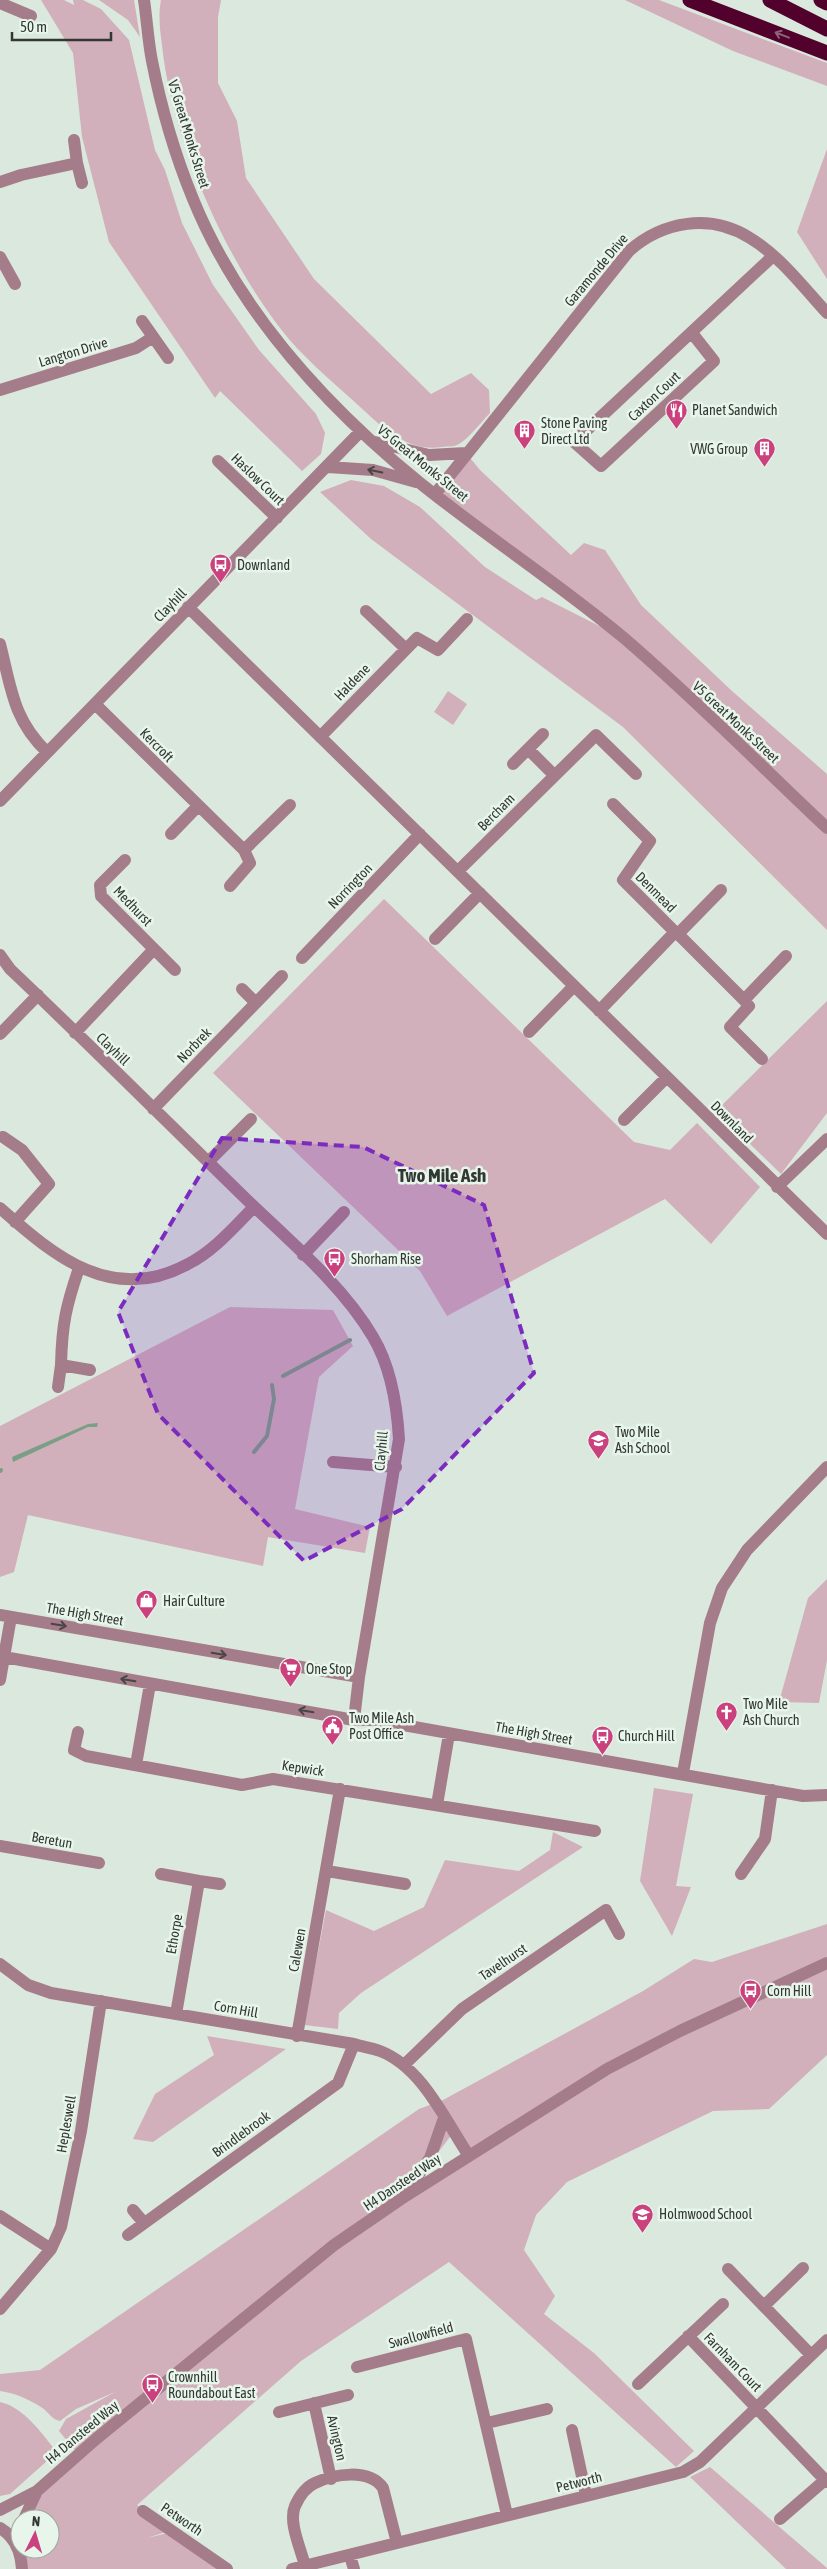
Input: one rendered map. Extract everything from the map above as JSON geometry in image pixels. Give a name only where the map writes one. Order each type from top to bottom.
[{"type":"highway","points":[[690,0],[827,53]]},
{"type":"highway","points":[[770,0],[827,29]]},
{"type":"highway","points":[[821,0],[827,3]]},
{"type":"street","name":"V5 Great Monks Street","points":[[144,0],[151,59],[178,157],[194,201],[218,251],[247,299],[274,337],[302,370],[372,442],[435,494],[530,564],[624,639],[827,828]]},
{"type":"street","name":"V5 Great Monks Street","points":[[147,18],[152,0]]},
{"type":"street","points":[[0,3],[14,4],[31,16]]},
{"type":"street","points":[[74,140],[82,183]]},
{"type":"street","points":[[0,182],[21,175],[77,163]]},
{"type":"street","name":"Garamonde Drive","points":[[435,494],[629,251],[644,238],[676,224],[702,224],[729,228],[751,238],[773,256],[827,313]]},
{"type":"street","name":"Caxton Court","points":[[692,334],[714,361],[601,466],[574,442],[692,334],[773,256]]},
{"type":"street","points":[[1,262],[15,284]]},
{"type":"street","points":[[142,321],[168,358]]},
{"type":"street","name":"Langton Drive","points":[[0,390],[136,348],[153,337]]},
{"type":"street","name":"Clayhill","points":[[0,801],[188,607],[328,467],[361,431]]},
{"type":"street","points":[[372,442],[429,455],[466,453]]},
{"type":"street","name":"Haslow Court","points":[[218,461],[277,518]]},
{"type":"street","points":[[328,467],[373,470],[421,483]]},
{"type":"street","name":"Downland","points":[[188,607],[827,1234]]},
{"type":"street","points":[[366,611],[406,649]]},
{"type":"street","name":"Haldene","points":[[320,737],[417,638],[438,650],[467,619]]},
{"type":"street","points":[[0,644],[19,717],[32,738],[47,752]]},
{"type":"street","name":"Kercroft","points":[[95,704],[244,850]]},
{"type":"street","points":[[513,764],[543,734]]},
{"type":"street","name":"Bercham","points":[[458,871],[596,735],[636,774]]},
{"type":"street","points":[[528,749],[554,776]]},
{"type":"street","points":[[230,886],[250,863],[244,850],[290,804]]},
{"type":"street","name":"Denmead","points":[[613,804],[650,841],[623,880],[744,1000]]},
{"type":"street","points":[[171,834],[198,806]]},
{"type":"street","name":"Norrington","points":[[302,958],[420,834]]},
{"type":"street","name":"Medhurst","points":[[125,860],[100,885],[101,896],[175,970]]},
{"type":"street","name":"Denmead","points":[[599,1011],[721,890]]},
{"type":"street","points":[[435,939],[480,893]]},
{"type":"street","points":[[75,1033],[154,949]]},
{"type":"street","name":"Clayhill","points":[[0,955],[10,969],[303,1255],[355,1310],[374,1338],[383,1357],[397,1408],[399,1439],[396,1467],[359,1677]]},
{"type":"street","points":[[762,1058],[730,1027],[749,1006],[744,1000],[786,956]]},
{"type":"street","name":"Norbrek","points":[[153,1108],[282,976]]},
{"type":"street","points":[[529,1032],[574,986]]},
{"type":"street","points":[[242,989],[256,1003]]},
{"type":"street","points":[[0,1034],[38,995]]},
{"type":"street","points":[[624,1120],[667,1077]]},
{"type":"street","points":[[208,1162],[251,1119]]},
{"type":"street","points":[[3,1137],[22,1150],[49,1184],[16,1222]]},
{"type":"street","points":[[777,1187],[827,1139]]},
{"type":"street","points":[[0,1208],[43,1245],[79,1268],[105,1277],[132,1281],[162,1275],[189,1264],[220,1242],[254,1207]]},
{"type":"street","points":[[303,1255],[344,1212]]},
{"type":"street","points":[[58,1387],[65,1308],[79,1268]]},
{"type":"street","points":[[61,1365],[90,1370]]},
{"type":"street","points":[[333,1462],[396,1467]]},
{"type":"street","points":[[683,1773],[710,1623],[722,1588],[747,1550],[827,1467]]},
{"type":"street","points":[[0,1680],[4,1657],[6,1616]]},
{"type":"street","name":"The High Street","points":[[6,1616],[359,1677]]},
{"type":"street","name":"The High Street","points":[[4,1657],[354,1720],[375,1720],[683,1773],[803,1796],[827,1795]]},
{"type":"street","points":[[354,1720],[359,1677]]},
{"type":"street","points":[[136,1765],[150,1684]]},
{"type":"street","name":"Kepwick","points":[[78,1732],[74,1750],[86,1756],[242,1785],[274,1779],[595,1831]]},
{"type":"street","points":[[438,1805],[449,1734]]},
{"type":"street","name":"Calewen","points":[[297,2036],[340,1789]]},
{"type":"street","points":[[740,1874],[765,1839],[772,1790]]},
{"type":"street","name":"Beretun","points":[[0,1846],[98,1863]]},
{"type":"street","points":[[326,1870],[405,1884]]},
{"type":"street","points":[[161,1874],[220,1884]]},
{"type":"street","name":"Ethorpe","points":[[176,2014],[199,1881]]},
{"type":"street","name":"Tavelhurst","points":[[404,2065],[462,2008],[606,1910],[620,1934]]},
{"type":"street","name":"H4 Dansteed Way","points":[[0,2510],[37,2491],[96,2439],[334,2246],[402,2200],[607,2069],[688,2027],[827,1962]]},
{"type":"street","name":"Corn Hill","points":[[0,1964],[28,1985],[52,1993],[297,2036],[354,2044],[381,2051],[404,2065],[422,2080],[469,2156]]},
{"type":"street","name":"Hepleswell","points":[[0,2310],[51,2249],[61,2227],[68,2200],[101,2001]]},
{"type":"street","name":"Brindlebrook","points":[[128,2235],[338,2083],[354,2044]]},
{"type":"street","points":[[402,2200],[430,2158],[444,2118]]},
{"type":"street","points":[[133,2210],[144,2223]]},
{"type":"street","points":[[0,2216],[51,2249]]},
{"type":"street","points":[[764,2306],[803,2268]]},
{"type":"street","points":[[728,2269],[811,2356]]},
{"type":"street","name":"Farnham Court","points":[[638,2384],[723,2304]]},
{"type":"street","name":"Farnham Court","points":[[688,2336],[826,2481]]},
{"type":"street","name":"Swallowfield","points":[[357,2367],[466,2338],[507,2515]]},
{"type":"street","name":"Petworth","points":[[298,2567],[350,2556],[683,2472],[700,2462],[827,2340]]},
{"type":"street","name":"Avington","points":[[279,2412],[348,2395]]},
{"type":"street","name":"Avington","points":[[314,2403],[331,2479]]},
{"type":"street","points":[[487,2423],[547,2409]]},
{"type":"street","points":[[572,2430],[586,2496]]},
{"type":"street","name":"Avington","points":[[298,2567],[292,2516],[301,2494],[314,2483],[354,2474],[380,2483],[383,2488],[397,2543]]},
{"type":"street","points":[[780,2519],[826,2481]]},
{"type":"street","name":"H4 Dansteed Way","points":[[29,2509],[37,2491]]},
{"type":"street","name":"Petworth","points":[[143,2511],[228,2569]]},
{"type":"street","points":[[0,2528],[10,2536]]},
{"type":"street","points":[[350,2556],[354,2569]]},
{"type":"highlighted area","points":[[222,1138],[363,1147],[484,1205],[534,1373],[402,1509],[304,1561],[158,1414],[118,1312]]},
{"type":"shaded area","points":[[41,0],[64,0],[74,5],[73,0],[83,0],[101,9],[129,40],[155,150],[165,170],[182,223],[213,285],[259,350],[316,414],[325,433],[321,454],[302,471],[220,391],[215,398],[109,242],[82,137],[73,53]]},
{"type":"shaded area","points":[[99,0],[134,0],[140,37],[128,20]]},
{"type":"shaded area","points":[[161,0],[221,0],[218,17],[218,83],[237,121],[246,178],[314,279],[431,394],[471,373],[489,390],[490,413],[461,443],[454,446],[429,448],[407,442],[386,430],[307,359],[280,328],[259,299],[220,231],[203,194],[176,117],[167,80],[162,45],[160,28]]},
{"type":"shaded area","points":[[625,0],[659,0],[827,63],[827,86],[733,51]]},
{"type":"shaded area","points":[[827,149],[827,279],[797,232]]},
{"type":"shaded area","points":[[466,453],[480,470],[571,555],[584,543],[605,550],[641,605],[732,691],[827,774],[827,930],[623,727],[371,539],[320,492],[351,480],[384,486],[420,507],[485,567],[536,600],[542,597],[621,637],[435,494]]},
{"type":"shaded area","points":[[448,691],[467,704],[453,725],[434,712]]},
{"type":"shaded area","points":[[384,899],[634,1142],[670,1150],[697,1123],[760,1187],[711,1244],[665,1199],[447,1316],[420,1271],[213,1073]]},
{"type":"shaded area","points":[[827,1001],[827,1113],[781,1174],[716,1111]]},
{"type":"shaded area","points":[[230,1307],[333,1310],[353,1346],[319,1377],[295,1509],[370,1527],[365,1553],[268,1537],[263,1566],[28,1515],[14,1572],[0,1577],[0,1426]]},
{"type":"shaded area","points":[[98,1423],[97,1427],[88,1427],[13,1462],[12,1457],[88,1424]]},
{"type":"shaded area","points":[[827,1579],[827,1660],[819,1703],[779,1702],[808,1598]]},
{"type":"shaded area","points":[[654,1788],[693,1794],[676,1886],[691,1887],[672,1936],[640,1881]]},
{"type":"shaded area","points":[[553,1832],[583,1847],[361,1993],[339,2013],[338,2029],[304,2025],[326,1910],[374,1931],[424,1907],[445,1860],[519,1871],[550,1850]]},
{"type":"shaded area","points":[[827,1924],[827,2055],[769,2109],[713,2111],[567,2182],[536,2215],[524,2250],[555,2296],[544,2314],[594,2353],[694,2451],[676,2467],[449,2262],[301,2361],[137,2505],[172,2530],[147,2538],[168,2533],[229,2569],[22,2569],[21,2559],[60,2559],[60,2509],[29,2509],[37,2491],[78,2454],[59,2431],[66,2419],[115,2392],[76,2409],[60,2421],[31,2401],[0,2391],[0,2374],[40,2370],[419,2109],[443,2100],[643,1991],[694,1959],[712,1962]],"holes":[[[453,2133],[468,2156],[403,2198]]]},
{"type":"shaded area","points":[[207,2036],[286,2049],[153,2142],[133,2139],[155,2094],[214,2055]]},
{"type":"shaded area","points":[[0,2402],[17,2409],[25,2415],[57,2452],[10,2494],[0,2496]]},
{"type":"shaded area","points":[[710,2467],[827,2569],[786,2569],[690,2477]]},
{"type":"waterway","points":[[283,1376],[350,1340]]},
{"type":"waterway","points":[[254,1452],[267,1436],[274,1399],[272,1385]]},
{"type":"place","name":"Planet Sandwich","points":[[676,429]]},
{"type":"place","name":"Stone Paving Direct Ltd","points":[[525,450]]},
{"type":"place","name":"VWG Group","points":[[764,468]]},
{"type":"place","name":"Downland","points":[[221,584]]},
{"type":"place","name":"Shorham Rise","points":[[335,1278]]},
{"type":"place","name":"Two Mile Ash School","points":[[599,1459]]},
{"type":"place","name":"Hair Culture","points":[[147,1620]]},
{"type":"place","name":"One Stop","points":[[290,1688]]},
{"type":"place","name":"Two Mile Ash Church","points":[[727,1731]]},
{"type":"place","name":"Two Mile Ash Post Office","points":[[333,1745]]},
{"type":"place","name":"Church Hill","points":[[602,1755]]},
{"type":"place","name":"Corn Hill","points":[[751,2010]]},
{"type":"place","name":"Holmwood School","points":[[643,2233]]},
{"type":"place","name":"Crownhill Roundabout East","points":[[152,2404]]},
{"type":"district","name":"Two Mile Ash","points":[[442,1175]]}]
